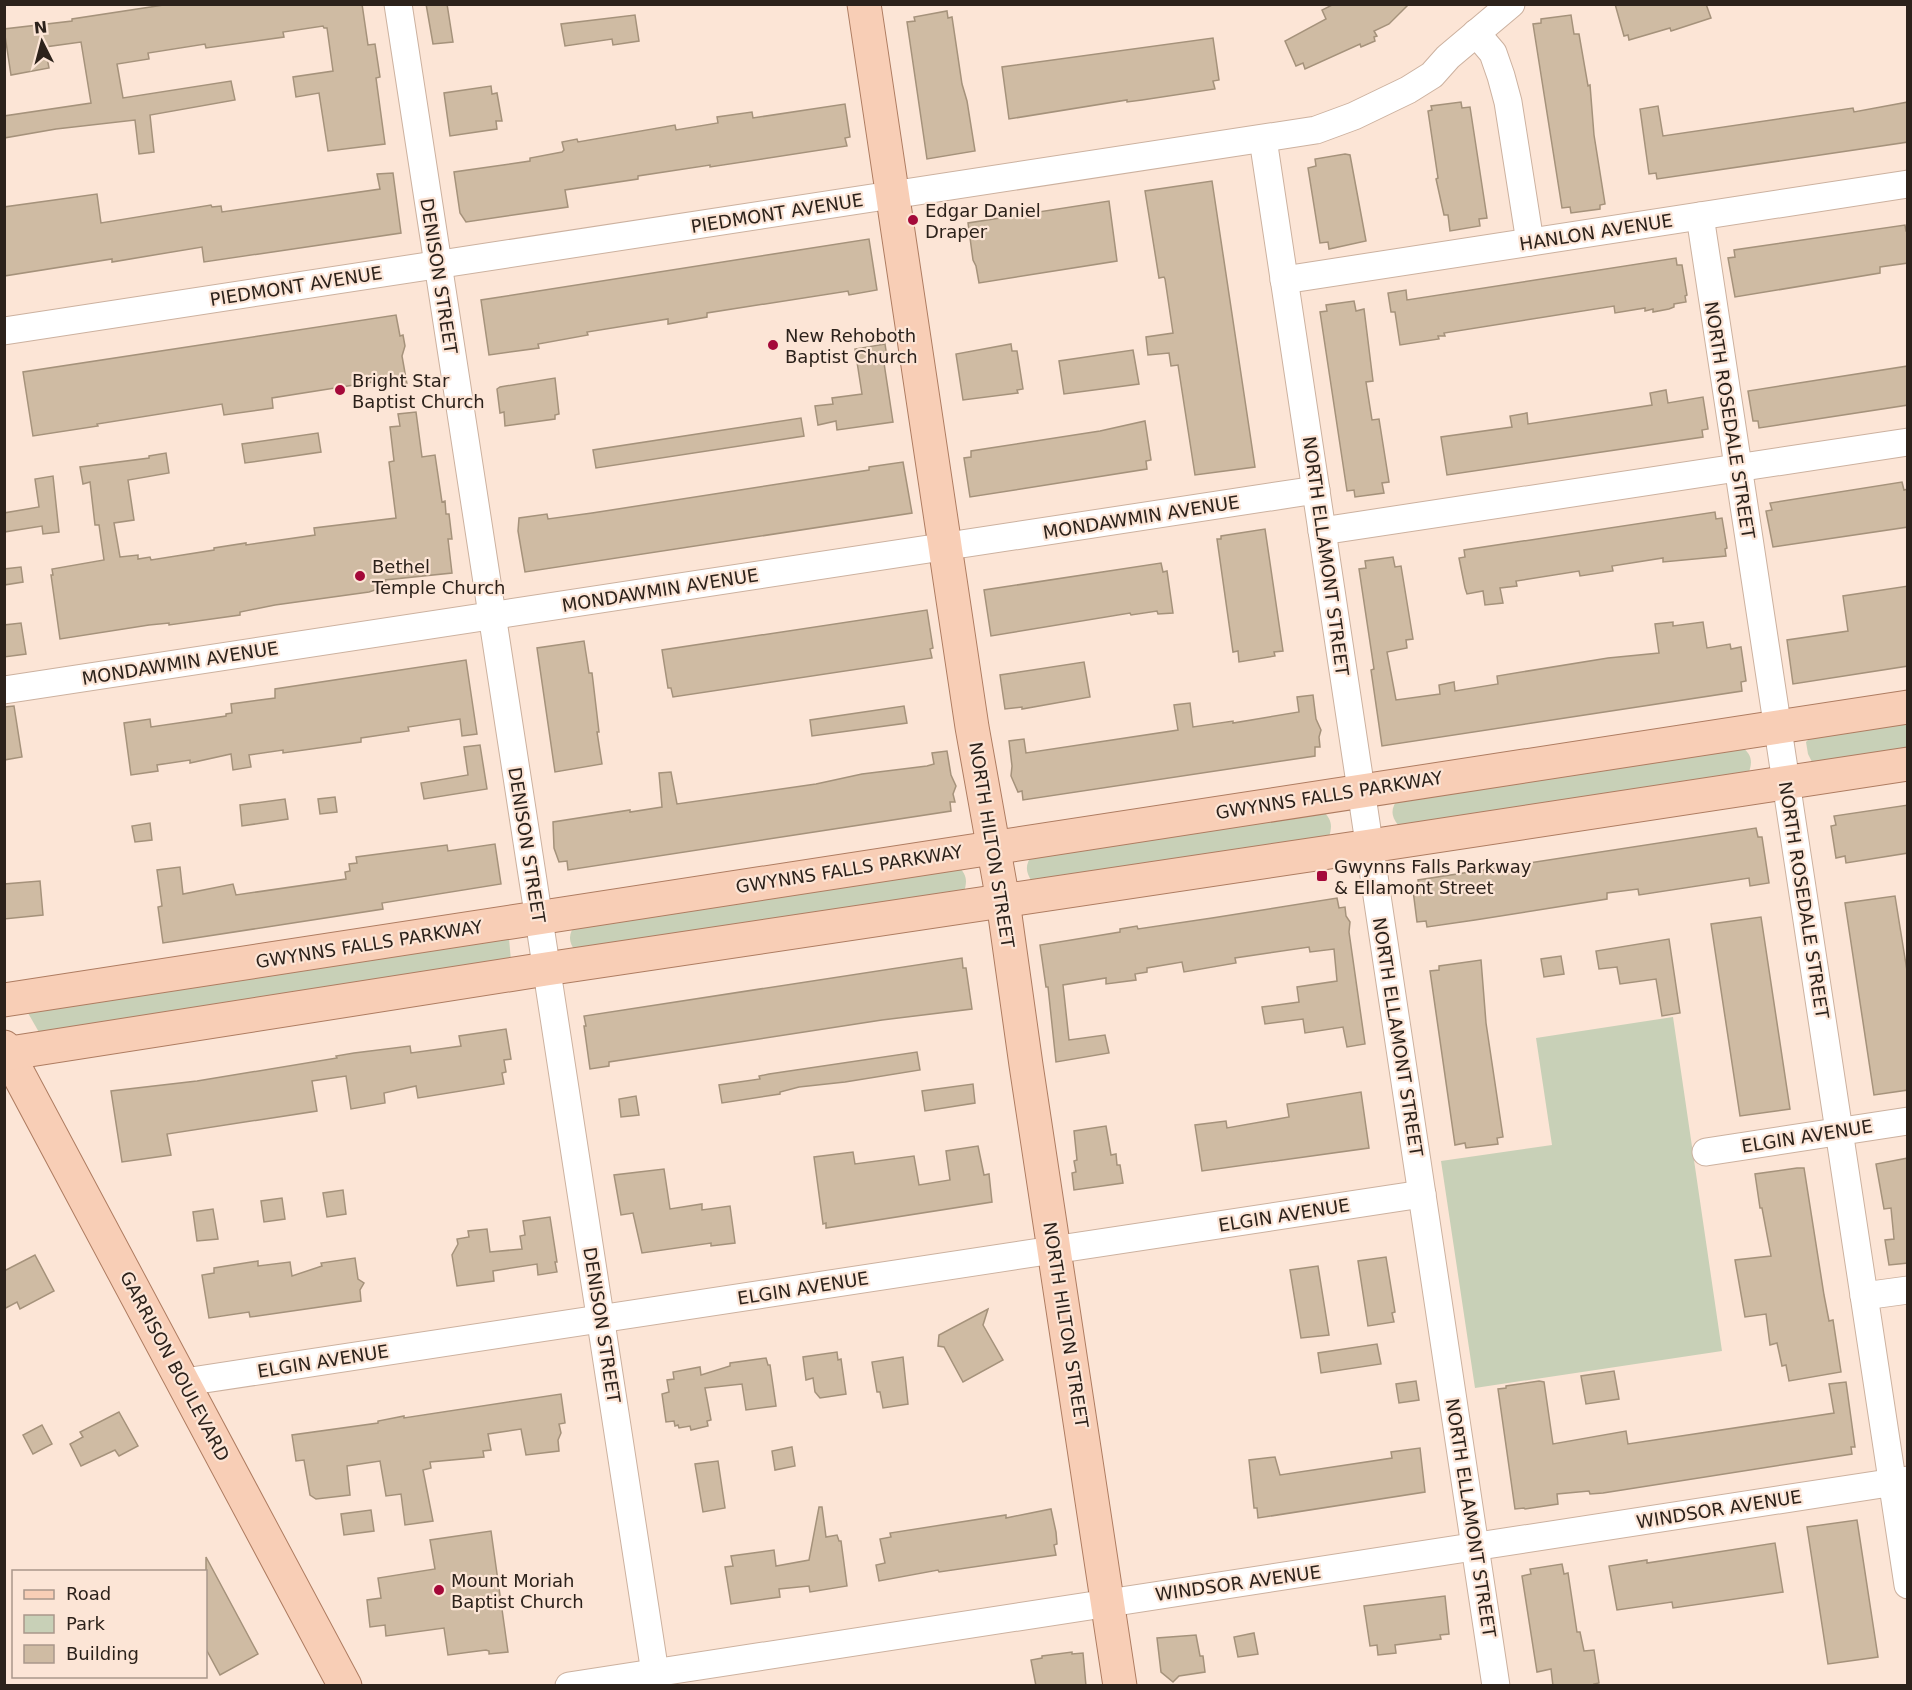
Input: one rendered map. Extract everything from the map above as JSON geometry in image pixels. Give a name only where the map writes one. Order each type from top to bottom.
[{"type":"main road","name":"NORTH HILTON STREET","points":[[864,4],[972,727],[1003,901],[1120,1686]]},
{"type":"main road","name":"GWYNNS FALLS PARKWAY","points":[[4,999],[1908,707]]},
{"type":"main road","points":[[6,1051],[1908,764]]},
{"type":"main road","name":"GARRISON BOULEVARD","points":[[6,1051],[185,1382],[345,1686]]},
{"type":"street","name":"DENISON STREET","points":[[398,4],[656,1679]]},
{"type":"street","name":"PIEDMONT AVENUE","points":[[4,331],[1316,130],[1354,117],[1432,75],[1448,57],[1511,4]]},
{"type":"street","points":[[1476,33],[1493,53],[1508,102],[1530,242]]},
{"type":"street","name":"NORTH ELLAMONT STREET","points":[[1263,139],[1496,1686]]},
{"type":"street","name":"HANLON AVENUE","points":[[1284,280],[1908,184]]},
{"type":"street","name":"NORTH ROSEDALE STREET","points":[[1700,216],[1864,1296],[1900,1481],[1908,1585]]},
{"type":"street","points":[[1322,531],[1908,442]]},
{"type":"street","name":"MONDAWMIN AVENUE","points":[[4,690],[1316,490]]},
{"type":"street","name":"ELGIN AVENUE","points":[[1706,1152],[1908,1121]]},
{"type":"street","name":"ELGIN AVENUE","points":[[185,1382],[1422,1194]]},
{"type":"street","points":[[1864,1296],[1908,1290]]},
{"type":"street","name":"WINDSOR AVENUE","points":[[569,1686],[656,1679],[1108,1602],[1900,1481]]},
{"type":"green space","points":[[1907,717],[1907,754],[1813,764],[1808,754],[1806,742],[1813,735]]},
{"type":"green space","points":[[1741,746],[1750,757],[1749,772],[1398,825],[1393,814],[1394,805],[1399,798]]},
{"type":"green space","points":[[1322,810],[1330,822],[1329,837],[1032,882],[1027,871],[1028,861],[1033,854]]},
{"type":"green space","points":[[957,865],[965,877],[964,892],[575,951],[570,940],[572,930],[577,923]]},
{"type":"green space","points":[[509,939],[511,960],[40,1034],[28,1013],[31,1004]]},
{"type":"green space","points":[[1673,1017],[1722,1351],[1475,1388],[1441,1161],[1552,1145],[1536,1038]]},
{"type":"building","points":[[170,4],[362,4],[368,45],[375,44],[380,77],[376,78],[385,144],[328,151],[319,93],[296,97],[293,77],[333,71],[327,28],[323,26],[283,32],[284,37],[206,48],[205,44],[148,53],[149,59],[117,64],[123,98],[231,81],[235,100],[150,115],[154,152],[139,154],[135,120],[56,129],[4,138],[4,116],[91,103],[81,42],[45,47],[49,68],[11,75],[4,29],[72,21],[72,19]]},
{"type":"building","points":[[426,4],[447,4],[453,42],[433,44]]},
{"type":"building","points":[[1334,4],[1409,4],[1389,24],[1374,31],[1377,36],[1374,37],[1375,41],[1361,47],[1360,44],[1305,69],[1303,63],[1296,66],[1285,41],[1326,19],[1322,10]]},
{"type":"building","points":[[1615,4],[1706,4],[1711,18],[1671,31],[1670,28],[1629,40],[1628,35],[1624,36]]},
{"type":"building","points":[[947,11],[948,18],[952,17],[975,151],[927,159],[907,22],[915,21],[914,17]]},
{"type":"building","points":[[635,15],[639,41],[613,45],[612,39],[565,46],[561,24]]},
{"type":"building","points":[[1571,15],[1574,34],[1579,34],[1588,86],[1590,85],[1594,135],[1605,204],[1600,205],[1600,209],[1571,213],[1570,207],[1562,208],[1533,24],[1541,23],[1541,19]]},
{"type":"building","points":[[1213,38],[1219,80],[1213,81],[1215,89],[1009,119],[1002,67]]},
{"type":"building","points":[[491,86],[492,94],[497,93],[502,121],[496,121],[497,129],[450,136],[444,93]]},
{"type":"building","points":[[1461,102],[1462,108],[1470,107],[1487,218],[1479,219],[1480,226],[1450,231],[1448,215],[1444,215],[1436,179],[1438,178],[1428,111],[1432,110],[1431,106]]},
{"type":"building","points":[[1908,102],[1908,142],[1657,179],[1656,173],[1649,174],[1640,109],[1658,106],[1663,136],[1853,108],[1854,112]]},
{"type":"building","points":[[845,104],[850,137],[845,138],[847,146],[638,176],[638,179],[565,190],[568,207],[466,222],[460,213],[454,172],[530,161],[530,158],[562,152],[564,150],[562,142],[577,139],[578,142],[675,125],[676,130],[718,123],[717,117],[752,112],[753,118]]},
{"type":"building","points":[[1350,155],[1366,241],[1329,249],[1328,242],[1320,243],[1308,168],[1316,166],[1315,159]]},
{"type":"building","points":[[393,173],[401,233],[204,262],[202,247],[4,276],[4,207],[97,194],[101,223],[211,205],[212,207],[221,206],[222,212],[380,189],[377,174]]},
{"type":"building","points":[[1212,181],[1255,467],[1195,475],[1178,365],[1171,366],[1169,353],[1148,355],[1146,337],[1173,333],[1165,279],[1164,277],[1159,278],[1145,191]]},
{"type":"building","points":[[1109,201],[1117,261],[979,283],[968,223]]},
{"type":"building","points":[[1905,225],[1908,231],[1908,263],[1880,267],[1880,273],[1735,297],[1728,258],[1735,257],[1734,250]]},
{"type":"building","points":[[869,239],[877,290],[849,295],[848,291],[707,313],[707,317],[668,324],[668,319],[587,332],[588,335],[538,344],[539,348],[489,355],[481,300]]},
{"type":"building","points":[[1676,258],[1677,265],[1682,265],[1687,295],[1685,296],[1686,302],[1674,304],[1674,307],[1669,309],[1653,312],[1653,309],[1645,311],[1645,308],[1615,313],[1614,306],[1444,333],[1445,336],[1438,336],[1439,339],[1400,345],[1395,312],[1391,312],[1388,293],[1406,290],[1407,300]]},
{"type":"building","points":[[1354,301],[1356,311],[1364,309],[1373,381],[1366,382],[1372,420],[1379,419],[1389,482],[1382,483],[1384,493],[1355,497],[1354,490],[1347,491],[1320,312],[1327,311],[1326,305]]},
{"type":"building","points":[[396,315],[400,336],[403,335],[405,346],[402,356],[407,384],[380,388],[379,381],[272,398],[273,408],[224,415],[222,404],[33,436],[23,372]]},
{"type":"building","points":[[885,344],[888,363],[884,363],[893,422],[837,430],[836,421],[818,425],[815,406],[833,404],[832,398],[862,394],[855,349]]},
{"type":"building","points":[[1011,344],[1012,351],[1017,351],[1023,389],[1017,390],[1018,393],[963,400],[956,354]]},
{"type":"building","points":[[1133,350],[1139,384],[1064,394],[1059,361]]},
{"type":"building","points":[[1908,366],[1908,405],[1759,428],[1758,421],[1753,421],[1748,391]]},
{"type":"building","points":[[555,378],[559,414],[555,415],[555,419],[505,426],[504,412],[500,413],[497,389]]},
{"type":"building","points":[[1666,390],[1668,403],[1703,397],[1708,429],[1702,430],[1703,437],[1447,475],[1441,437],[1512,427],[1510,416],[1527,413],[1528,424],[1652,405],[1650,393]]},
{"type":"building","points":[[416,412],[422,457],[435,455],[442,502],[445,501],[446,514],[449,514],[452,539],[448,539],[452,573],[385,580],[387,586],[369,592],[275,605],[240,612],[240,615],[169,625],[169,623],[149,625],[60,639],[52,569],[104,560],[99,525],[95,525],[90,482],[83,484],[80,467],[149,458],[149,456],[166,453],[169,473],[128,480],[134,520],[114,523],[120,557],[138,555],[138,559],[150,557],[151,560],[246,543],[246,545],[315,535],[314,528],[396,518],[389,462],[394,461],[390,427],[400,426],[398,414]]},
{"type":"building","points":[[801,418],[804,436],[596,468],[593,450]]},
{"type":"building","points":[[1145,421],[1151,460],[1146,461],[1147,469],[970,497],[964,458],[971,457],[971,451],[1100,431]]},
{"type":"building","points":[[318,433],[321,452],[245,463],[242,444]]},
{"type":"building","points":[[903,462],[912,513],[525,572],[518,531],[519,518],[547,514],[548,519],[592,513],[869,470],[869,467]]},
{"type":"building","points":[[53,476],[59,532],[43,534],[42,526],[4,532],[4,513],[39,507],[35,479]]},
{"type":"building","points":[[1902,482],[1904,490],[1908,489],[1908,527],[1773,547],[1766,511],[1772,510],[1770,503]]},
{"type":"building","points":[[1715,512],[1716,519],[1722,518],[1727,548],[1725,549],[1726,556],[1663,562],[1663,558],[1612,566],[1613,571],[1580,576],[1579,571],[1516,581],[1517,586],[1500,588],[1503,603],[1485,605],[1483,591],[1467,594],[1465,588],[1459,558],[1465,557],[1464,550]]},
{"type":"building","points":[[1265,529],[1283,651],[1274,652],[1275,656],[1239,662],[1238,651],[1233,652],[1217,539],[1221,539],[1221,536]]},
{"type":"building","points":[[1393,557],[1395,567],[1401,566],[1413,639],[1406,640],[1407,648],[1387,652],[1396,700],[1440,694],[1439,685],[1454,682],[1455,691],[1498,684],[1497,676],[1608,658],[1659,653],[1655,624],[1673,622],[1673,626],[1703,622],[1707,648],[1730,644],[1731,649],[1741,647],[1746,681],[1741,682],[1742,691],[1382,746],[1371,670],[1374,669],[1359,569],[1366,568],[1365,561]]},
{"type":"building","points":[[1161,563],[1163,572],[1167,571],[1173,613],[1158,614],[1157,611],[1131,615],[1130,613],[991,636],[984,590]]},
{"type":"building","points":[[21,567],[23,582],[4,585],[4,569]]},
{"type":"building","points":[[1908,586],[1908,666],[1793,684],[1787,640],[1848,631],[1843,596]]},
{"type":"building","points":[[927,610],[933,648],[930,649],[932,658],[673,697],[671,688],[668,688],[662,650]]},
{"type":"building","points":[[21,623],[26,654],[4,657],[4,625]]},
{"type":"building","points":[[584,641],[589,673],[592,673],[602,764],[555,772],[537,648]]},
{"type":"building","points":[[466,660],[477,734],[462,736],[460,719],[408,727],[409,731],[361,738],[361,742],[283,753],[283,750],[249,755],[251,767],[233,770],[231,754],[190,763],[190,760],[157,765],[158,771],[131,775],[124,723],[150,719],[151,727],[226,716],[232,713],[231,704],[275,698],[275,689]]},
{"type":"building","points":[[1084,662],[1090,697],[1022,709],[1022,707],[1005,709],[1000,675]]},
{"type":"building","points":[[1313,695],[1316,719],[1321,730],[1320,747],[1315,747],[1315,756],[1023,800],[1022,791],[1018,792],[1011,776],[1009,741],[1024,739],[1026,753],[1178,730],[1174,705],[1190,703],[1193,727],[1233,721],[1233,723],[1299,712],[1297,697]]},
{"type":"building","points":[[14,706],[22,757],[4,760],[4,707]]},
{"type":"building","points":[[904,706],[907,723],[812,736],[810,720]]},
{"type":"building","points":[[480,745],[487,789],[424,799],[421,783],[468,775],[464,747]]},
{"type":"building","points":[[947,751],[951,775],[956,786],[953,794],[955,802],[950,802],[951,811],[568,870],[567,861],[559,862],[554,848],[553,822],[662,807],[659,773],[671,772],[677,804],[816,784],[862,774],[927,766],[934,764],[932,753]]},
{"type":"building","points":[[335,797],[337,812],[320,814],[318,799]]},
{"type":"building","points":[[285,799],[288,819],[242,826],[240,805]]},
{"type":"building","points":[[1908,805],[1908,853],[1846,863],[1845,856],[1836,858],[1831,826],[1836,825],[1834,816]]},
{"type":"building","points":[[150,823],[152,840],[135,842],[132,826]]},
{"type":"building","points":[[1756,828],[1758,837],[1762,837],[1769,883],[1750,886],[1749,878],[1639,895],[1638,889],[1607,893],[1607,899],[1475,920],[1427,927],[1426,921],[1417,922],[1413,890],[1419,889],[1418,880]]},
{"type":"building","points":[[495,844],[501,884],[382,903],[383,909],[163,943],[158,907],[162,906],[157,870],[180,867],[183,894],[233,884],[236,895],[346,879],[345,872],[350,871],[349,864],[357,863],[356,857],[447,845],[448,851]]},
{"type":"building","points":[[40,881],[43,915],[4,919],[4,884]]},
{"type":"building","points":[[1895,896],[1908,977],[1908,1090],[1874,1095],[1845,903]]},
{"type":"building","points":[[1337,898],[1339,908],[1345,907],[1346,916],[1350,922],[1349,932],[1365,1044],[1347,1047],[1343,1027],[1305,1033],[1303,1019],[1265,1024],[1262,1007],[1299,1002],[1297,987],[1337,981],[1334,949],[1310,952],[1309,947],[1235,958],[1236,963],[1184,972],[1182,962],[1147,968],[1147,972],[1135,974],[1136,980],[1106,984],[1106,978],[1063,985],[1069,1040],[1105,1035],[1109,1053],[1056,1062],[1048,987],[1046,987],[1040,945],[1120,932],[1120,929],[1137,926],[1138,929]]},
{"type":"building","points":[[1761,917],[1790,1109],[1740,1116],[1711,924]]},
{"type":"building","points":[[1669,939],[1680,1013],[1662,1016],[1656,979],[1620,984],[1617,967],[1599,969],[1596,951]]},
{"type":"building","points":[[1561,956],[1564,974],[1544,977],[1541,959]]},
{"type":"building","points":[[962,958],[963,968],[966,968],[972,1009],[882,1020],[609,1062],[609,1066],[590,1069],[584,1016]]},
{"type":"building","points":[[1481,960],[1486,1023],[1503,1137],[1497,1138],[1498,1144],[1466,1148],[1465,1143],[1455,1145],[1430,971],[1439,970],[1439,966]]},
{"type":"building","points":[[506,1029],[511,1059],[504,1060],[506,1072],[502,1073],[504,1084],[418,1098],[416,1086],[384,1093],[385,1103],[351,1109],[346,1076],[312,1081],[317,1111],[167,1134],[171,1155],[122,1162],[111,1091],[197,1081],[337,1058],[336,1056],[354,1053],[410,1046],[411,1053],[461,1046],[459,1036]]},
{"type":"building","points":[[917,1052],[920,1070],[799,1087],[780,1092],[780,1094],[722,1103],[719,1085],[760,1079],[759,1076],[769,1074]]},
{"type":"building","points":[[973,1084],[975,1103],[925,1111],[922,1091]]},
{"type":"building","points":[[1361,1092],[1369,1148],[1202,1171],[1195,1125],[1226,1121],[1227,1128],[1289,1117],[1287,1104]]},
{"type":"building","points":[[636,1096],[639,1115],[621,1117],[619,1099]]},
{"type":"building","points":[[1106,1126],[1111,1155],[1116,1154],[1123,1183],[1074,1190],[1072,1173],[1076,1172],[1074,1161],[1077,1160],[1074,1131]]},
{"type":"building","points":[[978,1146],[984,1175],[989,1174],[992,1202],[826,1228],[826,1223],[823,1224],[814,1157],[853,1152],[855,1164],[914,1156],[919,1185],[950,1180],[946,1151]]},
{"type":"building","points":[[1908,1158],[1908,1263],[1889,1265],[1885,1240],[1894,1239],[1891,1208],[1884,1209],[1876,1164]]},
{"type":"building","points":[[1804,1168],[1824,1295],[1829,1321],[1833,1320],[1841,1372],[1789,1381],[1786,1365],[1782,1366],[1777,1343],[1770,1345],[1766,1314],[1745,1317],[1735,1260],[1771,1256],[1755,1174]]},
{"type":"building","points":[[664,1169],[670,1209],[702,1204],[702,1210],[730,1206],[735,1243],[711,1246],[711,1243],[642,1253],[633,1213],[621,1215],[614,1175]]},
{"type":"building","points":[[343,1190],[346,1214],[327,1217],[323,1193]]},
{"type":"building","points":[[282,1198],[285,1219],[264,1222],[261,1201]]},
{"type":"building","points":[[213,1209],[218,1239],[197,1241],[193,1212]]},
{"type":"building","points":[[550,1217],[557,1272],[538,1275],[537,1264],[493,1271],[494,1281],[457,1286],[452,1255],[458,1244],[457,1239],[469,1237],[468,1231],[487,1229],[490,1252],[522,1249],[520,1236],[525,1235],[523,1221]]},
{"type":"building","points":[[35,1255],[54,1291],[20,1309],[17,1302],[4,1309],[4,1271]]},
{"type":"building","points":[[1386,1257],[1395,1312],[1392,1313],[1394,1322],[1368,1326],[1358,1261]]},
{"type":"building","points":[[355,1258],[358,1279],[364,1283],[360,1290],[361,1301],[250,1317],[249,1312],[209,1318],[202,1275],[214,1273],[214,1268],[258,1261],[258,1266],[290,1262],[292,1276],[322,1266],[321,1263]]},
{"type":"building","points":[[1318,1266],[1329,1335],[1301,1338],[1290,1270]]},
{"type":"building","points":[[988,1309],[983,1325],[1003,1360],[963,1382],[944,1347],[938,1346],[939,1335]]},
{"type":"building","points":[[1377,1344],[1381,1364],[1321,1373],[1318,1353]]},
{"type":"building","points":[[837,1352],[838,1360],[841,1359],[846,1394],[820,1398],[815,1392],[813,1378],[806,1380],[803,1357]]},
{"type":"building","points":[[903,1357],[908,1404],[883,1408],[880,1392],[877,1392],[872,1362]]},
{"type":"building","points":[[766,1358],[770,1365],[776,1406],[746,1410],[742,1384],[705,1388],[711,1420],[707,1421],[708,1426],[691,1430],[690,1426],[679,1428],[678,1425],[675,1426],[674,1421],[666,1422],[662,1394],[669,1392],[667,1380],[674,1379],[673,1372],[700,1367],[701,1375],[730,1366],[730,1363]]},
{"type":"building","points":[[1614,1371],[1619,1399],[1586,1404],[1581,1376]]},
{"type":"building","points":[[1416,1381],[1419,1400],[1399,1403],[1396,1384]]},
{"type":"building","points":[[1544,1382],[1553,1444],[1626,1431],[1628,1444],[1834,1413],[1829,1384],[1846,1382],[1855,1447],[1851,1447],[1852,1454],[1603,1493],[1590,1494],[1589,1491],[1557,1494],[1558,1504],[1515,1509],[1498,1389]]},
{"type":"building","points":[[561,1394],[565,1423],[559,1424],[561,1433],[558,1440],[559,1451],[526,1455],[521,1429],[488,1434],[491,1450],[483,1451],[484,1457],[430,1462],[431,1468],[423,1470],[433,1521],[405,1525],[401,1494],[386,1496],[380,1461],[347,1466],[350,1495],[316,1499],[310,1495],[304,1460],[296,1461],[292,1435],[378,1423],[378,1421],[404,1416],[404,1418]]},
{"type":"building","points":[[119,1412],[138,1446],[119,1456],[115,1450],[81,1466],[70,1444],[83,1437],[80,1432]]},
{"type":"building","points":[[42,1425],[52,1444],[33,1454],[23,1435]]},
{"type":"building","points":[[792,1447],[795,1466],[775,1470],[772,1451]]},
{"type":"building","points":[[1420,1448],[1425,1492],[1258,1518],[1257,1508],[1254,1508],[1249,1460],[1275,1457],[1280,1475],[1392,1458],[1391,1452]]},
{"type":"building","points":[[718,1461],[725,1508],[703,1512],[695,1464]]},
{"type":"building","points":[[819,1507],[822,1507],[826,1537],[837,1535],[841,1541],[847,1586],[810,1592],[809,1586],[779,1589],[780,1597],[731,1604],[725,1567],[733,1566],[731,1556],[774,1550],[776,1566],[809,1560]]},
{"type":"building","points":[[1051,1509],[1056,1532],[1057,1544],[1054,1545],[1056,1555],[939,1572],[938,1570],[879,1581],[876,1565],[885,1563],[880,1539],[891,1537],[890,1533],[1006,1515],[1006,1518]]},
{"type":"building","points":[[371,1510],[374,1531],[344,1535],[341,1514]]},
{"type":"building","points":[[1857,1520],[1878,1657],[1828,1664],[1807,1527]]},
{"type":"building","name":"Mount Moriah Baptist Church","points":[[491,1531],[508,1652],[489,1654],[486,1650],[448,1655],[444,1628],[386,1636],[385,1625],[370,1627],[367,1600],[381,1598],[378,1578],[435,1569],[430,1540]]},
{"type":"building","points":[[1775,1543],[1783,1592],[1673,1608],[1672,1602],[1617,1610],[1609,1566],[1647,1560],[1647,1563]]},
{"type":"building","points":[[206,1557],[258,1654],[220,1675],[207,1651]]},
{"type":"building","points":[[1562,1564],[1564,1574],[1568,1573],[1577,1632],[1580,1632],[1584,1651],[1594,1650],[1599,1683],[1594,1684],[1595,1686],[1553,1686],[1551,1669],[1537,1672],[1522,1576],[1531,1574],[1530,1569]]},
{"type":"building","points":[[1445,1596],[1449,1634],[1440,1635],[1441,1639],[1395,1645],[1396,1653],[1378,1655],[1377,1645],[1370,1646],[1364,1606]]},
{"type":"building","points":[[1254,1633],[1258,1654],[1238,1657],[1234,1637]]},
{"type":"building","points":[[1196,1635],[1200,1656],[1203,1656],[1205,1672],[1179,1676],[1173,1682],[1161,1672],[1157,1638]]},
{"type":"building","points":[[1072,1652],[1072,1654],[1083,1653],[1086,1686],[1036,1686],[1031,1660],[1042,1658],[1042,1656]]},
{"type":"place","name":"Edgar Daniel Draper","points":[[913,220]]},
{"type":"place","name":"New Rehoboth Baptist Church","points":[[773,345]]},
{"type":"place","name":"Bright Star Baptist Church","points":[[340,390]]},
{"type":"place","name":"Bethel Temple Church","points":[[360,576]]},
{"type":"place","name":"Gwynns Falls Parkway & Ellamont Street","points":[[1322,876]]},
{"type":"place","name":"Mount Moriah Baptist Church","points":[[439,1590]]}]
